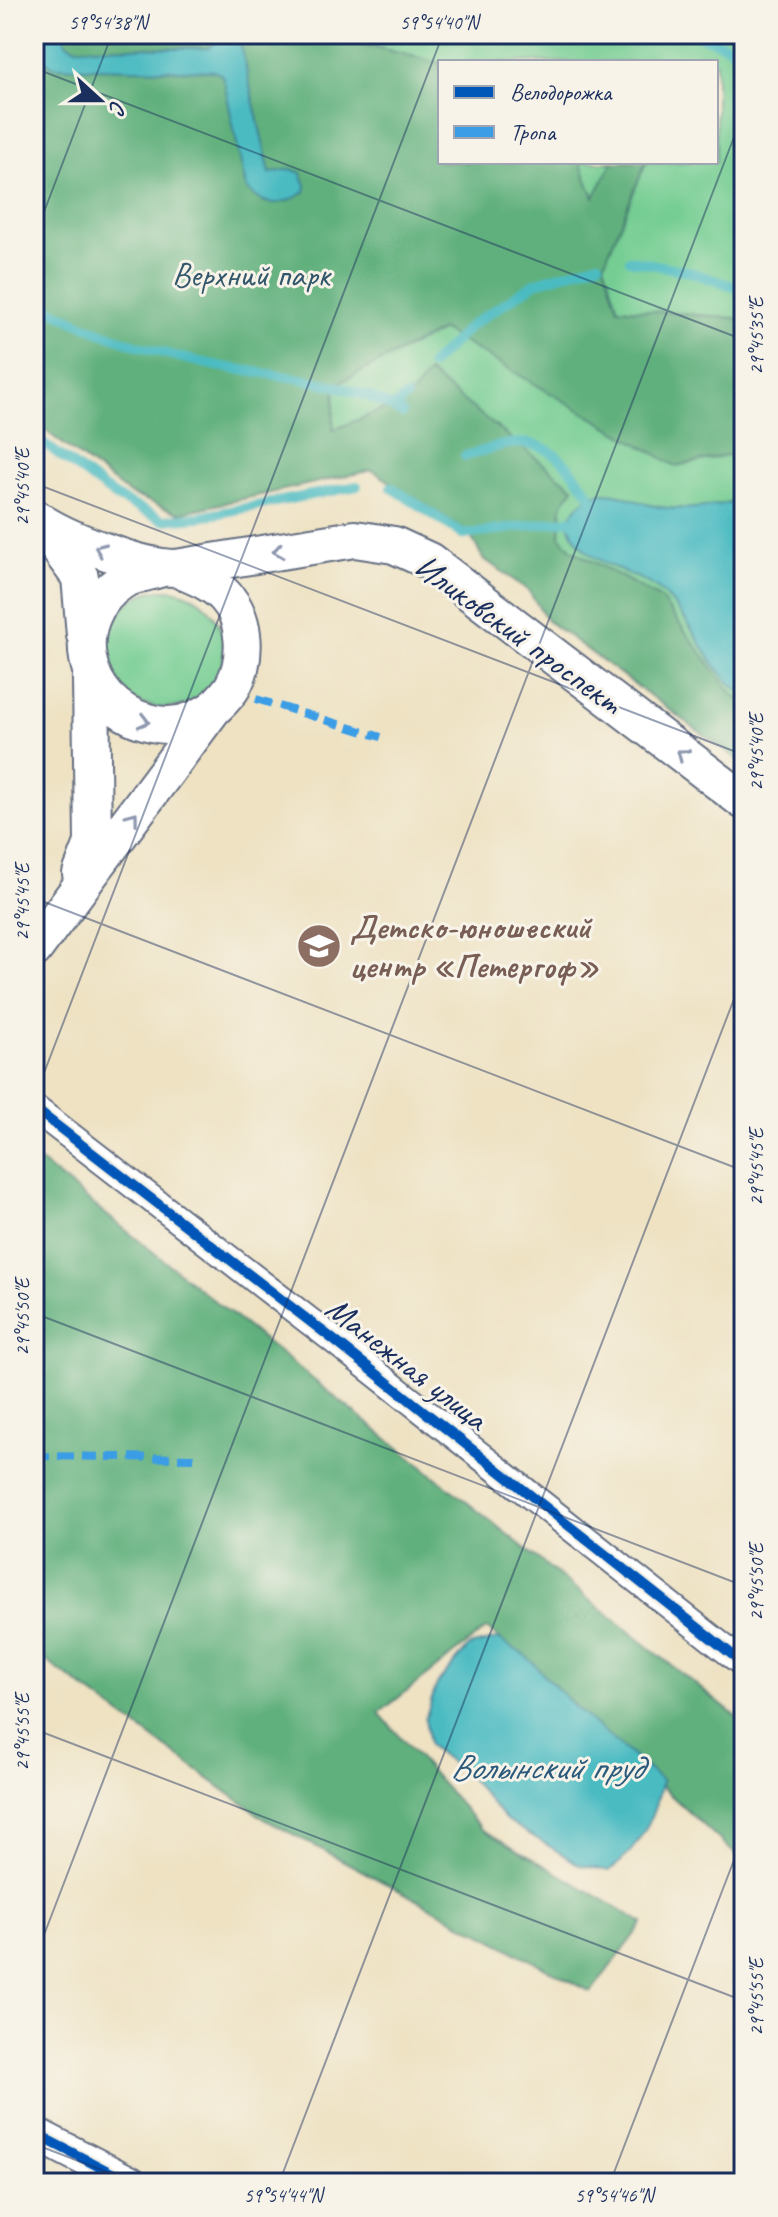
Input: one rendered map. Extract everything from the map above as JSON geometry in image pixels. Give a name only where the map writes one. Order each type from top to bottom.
[{"type":"main road","name":"Иликовский проспект","points":[[37,520],[109,554],[170,568],[355,539],[394,545],[429,561],[744,801]]},
{"type":"main road","name":"Иликовский проспект","points":[[37,520],[80,577],[90,672]]},
{"type":"main road","points":[[34,949],[70,902],[222,699],[242,664],[242,630],[235,610],[226,597],[204,580],[170,568],[123,580],[99,603],[87,631],[93,843],[70,902]]},
{"type":"main road","points":[[90,672],[110,704],[130,718],[161,726],[188,722],[222,699]]},
{"type":"street","name":"Манежная улица","points":[[34,1108],[744,1664]]},
{"type":"street","points":[[34,2133],[131,2183]]},
{"type":"green space","name":"Верхний парк","points":[[34,34],[744,34],[744,764],[548,621],[528,590],[483,558],[469,533],[372,470],[179,513],[130,494],[34,422]]},
{"type":"green space","name":"Верхний парк","points":[[34,34],[341,34],[347,40],[438,63],[438,164],[581,164],[594,197],[612,164],[645,164],[604,264],[618,308],[744,319],[744,452],[676,466],[442,330],[335,385],[333,430],[407,400],[428,373],[574,488],[562,504],[560,536],[572,550],[660,598],[733,695],[744,701],[744,764],[548,621],[528,590],[483,558],[469,533],[372,470],[179,513],[130,494],[34,422]]},
{"type":"green space","points":[[165,590],[198,600],[214,616],[224,649],[214,682],[198,698],[165,708],[132,698],[116,682],[106,649],[116,616],[132,600]]},
{"type":"green space","points":[[34,1157],[744,1723],[744,1862],[487,1628],[379,1713],[482,1829],[643,1923],[591,1992],[266,1820],[34,1652]]},
{"type":"water","points":[[42,34],[64,34],[66,43],[74,47],[206,48],[215,44],[220,34],[238,34],[270,173],[291,169],[301,173],[306,185],[305,192],[274,203],[260,199],[246,188],[221,74],[213,71],[53,67],[40,57]]},
{"type":"water","points":[[601,493],[673,508],[697,508],[744,500],[744,694],[721,674],[667,597],[655,587],[596,558],[574,536],[568,520],[582,502]]},
{"type":"water","name":"Волынский пруд","points":[[498,1639],[526,1656],[578,1710],[662,1781],[644,1832],[629,1853],[609,1871],[580,1865],[505,1819],[469,1777],[429,1745],[425,1719],[437,1684],[469,1646]]},
{"type":"waterway","points":[[695,34],[730,47],[744,62]]},
{"type":"waterway","points":[[630,260],[687,271],[741,289],[744,287]]},
{"type":"waterway","points":[[431,365],[470,326],[535,283],[599,263]]},
{"type":"waterway","points":[[34,300],[78,323],[147,348],[218,366],[335,386],[380,401],[402,413]]},
{"type":"waterway","points":[[394,408],[406,397]]},
{"type":"waterway","points":[[34,436],[116,497],[163,520],[199,517],[357,486]]},
{"type":"waterway","points":[[465,456],[509,444],[536,445],[566,464],[590,495]]},
{"type":"waterway","points":[[391,487],[464,535],[568,520],[577,523]]},
{"type":"marked path","points":[[256,699],[381,737]]},
{"type":"marked path","points":[[34,1456],[196,1458]]},
{"type":"cycle path","points":[[34,1108],[744,1664]]},
{"type":"cycle path","points":[[34,2133],[131,2183]]},
{"type":"place","name":"Детско-юношеский центр «Петергоф»","points":[[319,946]]}]
